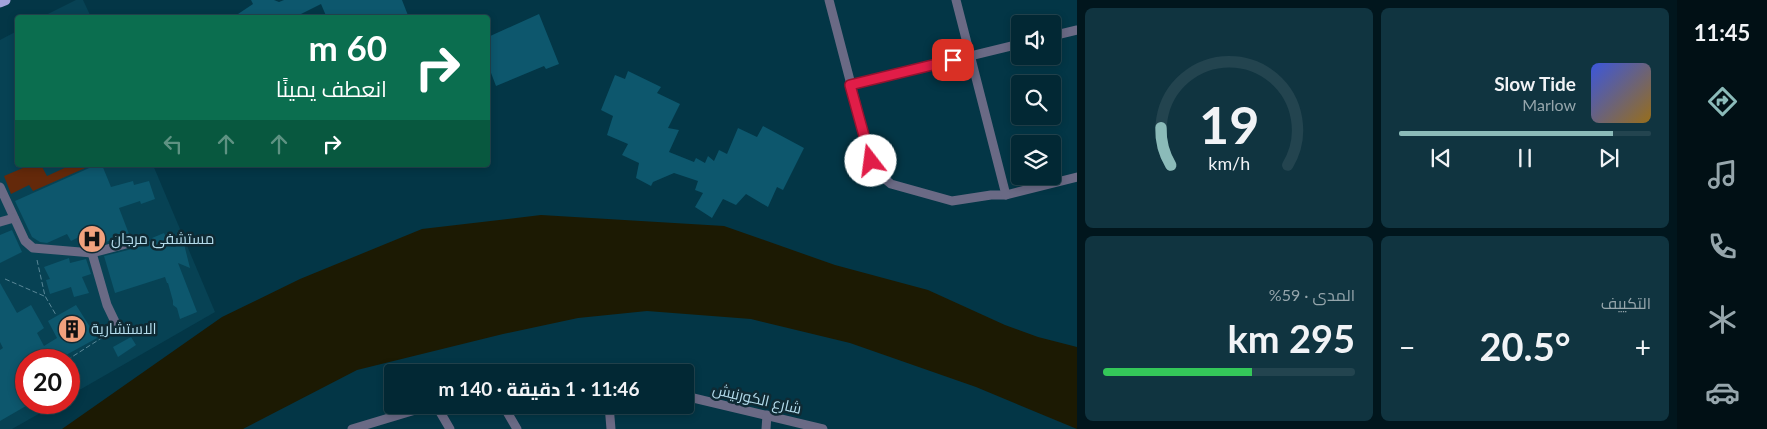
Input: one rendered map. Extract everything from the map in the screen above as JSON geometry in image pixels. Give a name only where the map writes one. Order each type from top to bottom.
[{"type":"main road","points":[[0,2],[5,0]]},
{"type":"street","points":[[829,0],[871,161],[879,174],[891,184],[952,201],[991,195],[1006,195],[1077,177]]},
{"type":"street","points":[[956,0],[1006,195]]},
{"type":"street","points":[[1061,34],[1077,30]]},
{"type":"street","points":[[850,85],[1011,46]]},
{"type":"street","points":[[0,187],[25,240],[33,248],[92,253],[130,243]]},
{"type":"street","points":[[0,222],[14,218]]},
{"type":"street","points":[[92,253],[107,305],[118,328]]},
{"type":"street","name":"شارع الكورنيش","points":[[694,398],[823,429]]},
{"type":"street","points":[[352,429],[377,425],[408,414]]},
{"type":"street","points":[[440,414],[450,429]]},
{"type":"street","points":[[508,414],[517,429]]},
{"type":"street","points":[[610,414],[611,429]]},
{"type":"street","points":[[766,429],[767,415]]},
{"type":"path","points":[[37,260],[45,296],[56,315]]},
{"type":"path","points":[[5,279],[45,296]]},
{"type":"path","points":[[80,352],[118,328]]},
{"type":"shaded area","points":[[76,0],[83,0],[90,15],[46,15]]},
{"type":"shaded area","name":"مستشفى مرجان","points":[[15,32],[15,167],[154,167],[215,312],[80,390],[80,349],[15,349],[15,414],[39,414],[12,429],[0,429],[0,40]]},
{"type":"shaded area","points":[[25,167],[42,167],[47,176],[67,167],[87,167],[33,191],[29,185],[11,194],[4,176]]},
{"type":"shaded area","points":[[541,215],[724,226],[835,265],[928,290],[1005,325],[1038,337],[1077,347],[1077,429],[976,387],[850,343],[751,319],[647,311],[578,318],[503,334],[357,370],[243,429],[62,429],[222,317],[300,279],[422,229]]},
{"type":"building","points":[[251,0],[274,0],[279,2],[284,0],[402,0],[408,15],[326,15],[321,4],[299,15],[236,15],[253,4]]},
{"type":"building","points":[[539,14],[559,64],[546,69],[544,66],[496,86],[490,70],[490,36]]},
{"type":"building","points":[[628,71],[661,87],[657,93],[680,104],[668,128],[679,130],[669,152],[694,162],[696,158],[705,163],[708,156],[714,161],[719,150],[727,154],[738,128],[757,137],[763,126],[804,148],[783,190],[777,187],[768,207],[746,194],[736,205],[723,199],[712,218],[695,207],[703,193],[695,190],[698,181],[674,173],[653,182],[651,186],[636,178],[639,163],[622,155],[628,144],[607,135],[613,116],[601,110],[615,75],[625,79]]},
{"type":"building","points":[[92,167],[103,167],[111,187],[133,181],[134,185],[149,181],[155,199],[141,204],[140,201],[119,208],[129,234],[94,246],[89,232],[71,241],[67,234],[47,243],[40,242],[32,237],[15,201]]},
{"type":"building","points":[[12,230],[22,252],[0,263],[0,235]]},
{"type":"building","points":[[164,233],[171,247],[184,244],[190,268],[178,263],[197,312],[180,319],[177,308],[173,305],[165,277],[115,293],[104,256],[132,249],[136,245],[153,240],[152,238]]},
{"type":"building","points":[[69,258],[70,263],[86,259],[91,274],[82,277],[89,293],[74,297],[71,287],[50,294],[46,280],[50,279],[44,267]]},
{"type":"building","points":[[0,283],[17,313],[31,305],[44,328],[37,333],[44,346],[57,338],[48,321],[76,305],[97,338],[77,349],[15,349],[15,412],[0,421],[0,350],[3,348],[0,342]]},
{"type":"building","points":[[131,337],[136,345],[118,357],[113,347]]},
{"type":"place","name":"مستشفى مرجان","points":[[92,239]]},
{"type":"place","name":"الاستشارية","points":[[72,329]]},
{"type":"route","points":[[871,161],[850,85],[953,60]]}]
